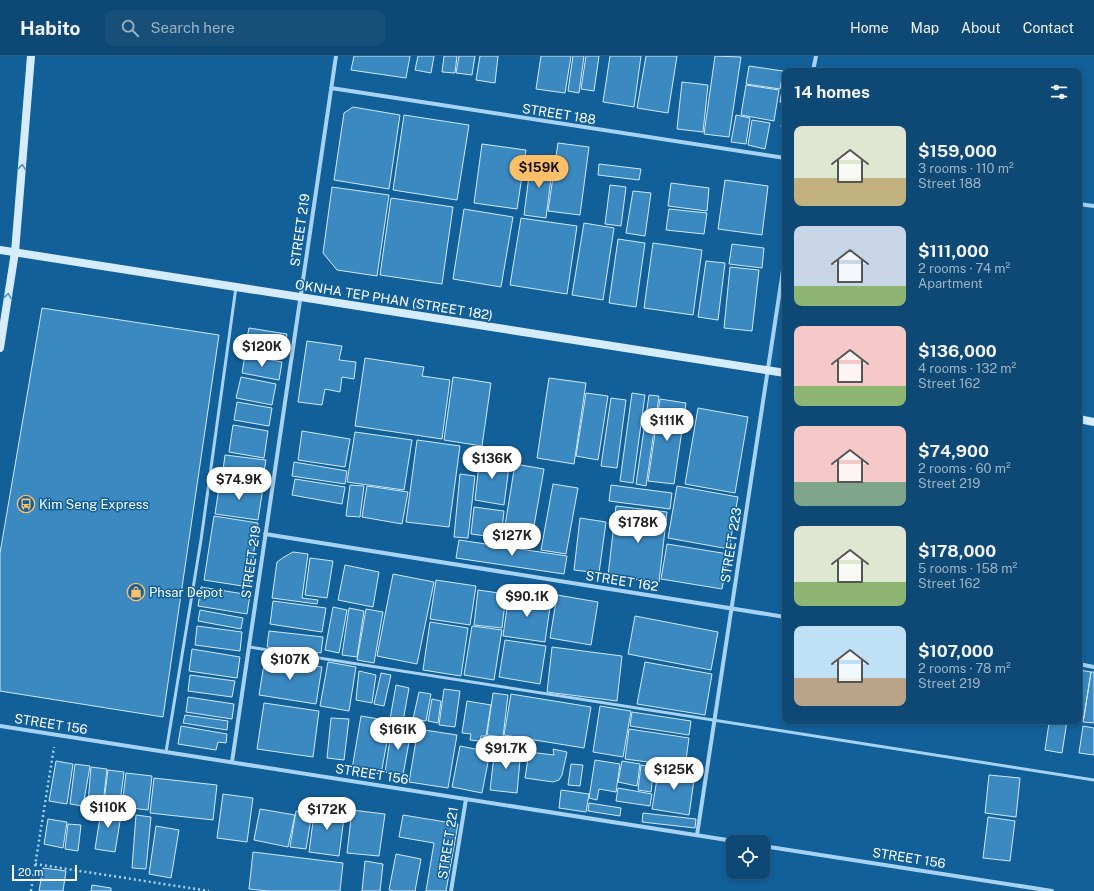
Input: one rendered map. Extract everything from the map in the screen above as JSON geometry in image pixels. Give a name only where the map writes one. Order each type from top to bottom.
[{"type":"street","points":[[0,348],[15,252],[31,56]]},
{"type":"street","name":"STREET 219","points":[[232,762],[336,56]]},
{"type":"street","points":[[814,68],[816,56]]},
{"type":"street","name":"STREET 188","points":[[331,88],[782,158]]},
{"type":"street","points":[[1082,204],[1094,206]]},
{"type":"street","name":"OKNHA TEP PHAN (STREET 182)","points":[[0,250],[782,372]]},
{"type":"street","name":"STREET 223","points":[[697,835],[782,277]]},
{"type":"street","points":[[1082,420],[1094,422]]},
{"type":"street","name":"STREET 162","points":[[265,534],[782,616]]},
{"type":"street","points":[[1082,665],[1094,667]]},
{"type":"street","name":"STREET 156","points":[[0,726],[726,840]]},
{"type":"street","name":"STREET 221","points":[[451,891],[466,799]]},
{"type":"street","name":"STREET 156","points":[[770,847],[1052,891]]},
{"type":"street","points":[[1012,891],[1013,885]]},
{"type":"lane","points":[[166,752],[201,540],[236,287]]},
{"type":"lane","points":[[249,647],[1094,780]]},
{"type":"path","points":[[31,891],[56,734]]},
{"type":"path","points":[[36,864],[209,891]]},
{"type":"building","points":[[354,56],[410,56],[406,78],[351,70]]},
{"type":"building","points":[[418,56],[434,56],[431,73],[415,70]]},
{"type":"building","points":[[444,56],[457,56],[455,73],[442,72]]},
{"type":"building","points":[[459,56],[475,56],[472,75],[456,73]]},
{"type":"building","points":[[480,56],[498,56],[495,83],[476,80]]},
{"type":"building","points":[[541,56],[571,56],[565,93],[536,89]]},
{"type":"building","points":[[573,56],[584,56],[579,93],[568,91]]},
{"type":"building","points":[[586,56],[599,56],[594,91],[581,89]]},
{"type":"building","points":[[610,56],[641,56],[634,107],[603,102]]},
{"type":"building","points":[[646,56],[677,56],[668,113],[637,108]]},
{"type":"building","points":[[715,56],[741,57],[729,137],[704,134]]},
{"type":"building","points":[[749,66],[782,71],[780,89],[746,84]]},
{"type":"building","points":[[682,82],[708,85],[703,132],[677,129]]},
{"type":"building","points":[[746,85],[779,90],[774,121],[741,115]]},
{"type":"building","points":[[782,90],[782,102],[780,102]]},
{"type":"building","points":[[353,107],[400,115],[389,189],[334,180],[344,113]]},
{"type":"building","points":[[404,115],[469,125],[457,200],[393,190]]},
{"type":"building","points":[[736,115],[750,118],[746,144],[731,142]]},
{"type":"building","points":[[752,120],[770,123],[765,149],[748,145]]},
{"type":"building","points":[[558,143],[589,147],[580,215],[548,211]]},
{"type":"building","points":[[482,144],[526,150],[517,209],[474,203]]},
{"type":"building","points":[[531,160],[553,162],[546,218],[524,215]]},
{"type":"building","points":[[599,164],[641,169],[639,180],[598,175]]},
{"type":"building","points":[[725,180],[768,186],[762,235],[718,229]]},
{"type":"building","points":[[671,183],[709,188],[707,211],[668,206]]},
{"type":"building","points":[[610,185],[626,187],[621,226],[605,224]]},
{"type":"building","points":[[332,187],[389,195],[377,276],[337,270],[323,253]]},
{"type":"building","points":[[633,191],[651,193],[645,236],[626,233]]},
{"type":"building","points":[[391,198],[453,207],[442,284],[380,275]]},
{"type":"building","points":[[464,209],[513,217],[501,287],[453,279]]},
{"type":"building","points":[[669,209],[707,213],[704,234],[666,230]]},
{"type":"building","points":[[521,218],[577,226],[567,294],[510,285]]},
{"type":"building","points":[[584,223],[614,228],[603,300],[572,295]]},
{"type":"building","points":[[618,239],[645,243],[636,307],[609,303]]},
{"type":"building","points":[[653,243],[702,250],[693,315],[644,308]]},
{"type":"building","points":[[732,244],[764,248],[762,268],[729,264]]},
{"type":"building","points":[[706,261],[725,263],[718,320],[698,317]]},
{"type":"building","points":[[730,267],[759,270],[752,331],[724,328]]},
{"type":"building","points":[[42,308],[219,335],[163,717],[0,691],[0,553]]},
{"type":"building","points":[[249,328],[287,334],[283,359],[244,352]]},
{"type":"building","points":[[307,341],[342,346],[339,360],[356,362],[354,379],[342,377],[340,392],[325,389],[322,405],[298,402]]},
{"type":"building","points":[[245,355],[282,362],[279,380],[242,373]]},
{"type":"building","points":[[365,358],[424,367],[422,376],[450,380],[442,439],[355,426]]},
{"type":"building","points":[[241,377],[276,384],[272,405],[236,398]]},
{"type":"building","points":[[453,377],[491,383],[482,446],[444,440]]},
{"type":"building","points":[[549,378],[586,383],[574,464],[537,458]]},
{"type":"building","points":[[586,393],[608,396],[598,460],[576,456]]},
{"type":"building","points":[[632,393],[645,395],[633,483],[620,481]]},
{"type":"building","points":[[649,395],[659,396],[646,486],[636,484]]},
{"type":"building","points":[[611,398],[626,400],[617,468],[601,466]]},
{"type":"building","points":[[660,399],[686,403],[674,484],[648,481]]},
{"type":"building","points":[[237,402],[272,408],[269,426],[234,420]]},
{"type":"building","points":[[698,408],[748,417],[735,493],[685,484]]},
{"type":"building","points":[[233,425],[268,431],[264,458],[229,452]]},
{"type":"building","points":[[302,431],[350,439],[345,467],[298,460]]},
{"type":"building","points":[[355,432],[412,440],[404,490],[347,482]]},
{"type":"building","points":[[417,440],[460,446],[449,527],[406,522]]},
{"type":"building","points":[[225,455],[266,460],[262,483],[222,478]]},
{"type":"building","points":[[480,455],[510,459],[504,505],[475,500]]},
{"type":"building","points":[[294,462],[347,471],[345,484],[292,476]]},
{"type":"building","points":[[515,464],[544,469],[531,543],[503,538]]},
{"type":"building","points":[[460,474],[475,476],[468,538],[454,537]]},
{"type":"building","points":[[295,479],[345,487],[342,504],[292,495]]},
{"type":"building","points":[[220,481],[263,488],[258,520],[215,514]]},
{"type":"building","points":[[553,484],[578,488],[566,554],[541,550]]},
{"type":"building","points":[[350,485],[364,486],[360,517],[346,516]]},
{"type":"building","points":[[611,485],[672,493],[670,509],[609,501]]},
{"type":"building","points":[[367,486],[408,492],[402,524],[362,517]]},
{"type":"building","points":[[677,486],[738,497],[729,549],[668,538]]},
{"type":"building","points":[[616,506],[667,512],[659,582],[608,576]]},
{"type":"building","points":[[474,507],[504,511],[501,538],[471,534]]},
{"type":"building","points":[[214,516],[258,523],[249,587],[204,580]]},
{"type":"building","points":[[580,518],[606,522],[599,573],[574,570]]},
{"type":"building","points":[[459,540],[567,556],[564,574],[456,558]]},
{"type":"building","points":[[667,544],[728,554],[722,589],[661,579]]},
{"type":"building","points":[[293,552],[308,554],[302,598],[318,600],[317,604],[272,598],[277,562]]},
{"type":"building","points":[[310,558],[333,561],[327,598],[305,595]]},
{"type":"building","points":[[345,565],[379,572],[373,607],[338,600]]},
{"type":"building","points":[[393,574],[434,582],[417,664],[377,656]]},
{"type":"building","points":[[436,580],[476,586],[470,625],[430,619]]},
{"type":"building","points":[[201,587],[250,595],[247,614],[198,606]]},
{"type":"building","points":[[478,590],[506,594],[502,628],[474,625]]},
{"type":"building","points":[[509,594],[551,600],[545,642],[503,636]]},
{"type":"building","points":[[557,595],[598,602],[591,645],[550,638]]},
{"type":"building","points":[[273,601],[326,608],[322,632],[270,624]]},
{"type":"building","points":[[333,607],[347,610],[339,653],[325,650]]},
{"type":"building","points":[[349,608],[364,611],[357,657],[342,655]]},
{"type":"building","points":[[366,609],[383,612],[374,663],[357,660]]},
{"type":"building","points":[[200,610],[243,618],[241,629],[198,621]]},
{"type":"building","points":[[635,616],[718,632],[711,670],[628,654]]},
{"type":"building","points":[[430,622],[468,628],[461,676],[423,670]]},
{"type":"building","points":[[197,626],[242,632],[240,651],[195,645]]},
{"type":"building","points":[[472,626],[502,630],[494,680],[464,675]]},
{"type":"building","points":[[269,631],[323,637],[321,653],[267,647]]},
{"type":"building","points":[[505,640],[546,646],[540,684],[499,677]]},
{"type":"building","points":[[552,647],[622,656],[617,701],[547,692]]},
{"type":"building","points":[[192,649],[240,657],[237,678],[189,671]]},
{"type":"building","points":[[265,658],[322,667],[316,704],[259,695]]},
{"type":"building","points":[[328,662],[356,667],[349,711],[320,706]]},
{"type":"building","points":[[645,662],[712,674],[705,715],[637,704]]},
{"type":"building","points":[[1082,670],[1091,672],[1084,718],[1082,718]]},
{"type":"building","points":[[359,671],[376,675],[372,703],[356,700]]},
{"type":"building","points":[[1091,672],[1094,672],[1094,723],[1083,722]]},
{"type":"building","points":[[381,673],[391,675],[384,706],[374,704]]},
{"type":"building","points":[[190,675],[235,681],[232,697],[188,691]]},
{"type":"building","points":[[396,685],[409,688],[403,721],[390,719]]},
{"type":"building","points":[[444,689],[460,691],[455,727],[439,725]]},
{"type":"building","points":[[419,692],[431,694],[426,721],[413,719]]},
{"type":"building","points":[[493,693],[508,695],[503,737],[487,735]]},
{"type":"building","points":[[511,694],[591,707],[584,748],[504,735]]},
{"type":"building","points":[[188,697],[234,704],[232,719],[186,712]]},
{"type":"building","points":[[432,699],[441,701],[438,723],[428,721]]},
{"type":"building","points":[[467,701],[491,705],[486,736],[481,736],[480,741],[470,740],[471,734],[462,733]]},
{"type":"building","points":[[264,703],[319,711],[313,757],[257,749]]},
{"type":"building","points":[[600,706],[631,711],[623,757],[593,752]]},
{"type":"building","points":[[632,712],[691,721],[689,735],[630,726]]},
{"type":"building","points":[[185,715],[228,721],[227,730],[183,723]]},
{"type":"building","points":[[361,716],[391,721],[381,774],[352,769]]},
{"type":"building","points":[[331,718],[349,719],[344,760],[327,758]]},
{"type":"building","points":[[1049,724],[1067,724],[1062,753],[1045,750]]},
{"type":"building","points":[[181,726],[227,734],[226,743],[218,742],[216,750],[178,744]]},
{"type":"building","points":[[1083,726],[1094,728],[1094,755],[1079,753]]},
{"type":"building","points":[[392,727],[411,731],[403,775],[385,772]]},
{"type":"building","points":[[418,729],[457,735],[448,788],[409,782]]},
{"type":"building","points":[[629,729],[689,738],[685,767],[625,759]]},
{"type":"building","points":[[460,746],[490,752],[482,793],[452,787]]},
{"type":"building","points":[[495,747],[521,749],[517,793],[490,790]]},
{"type":"building","points":[[553,749],[567,752],[562,775],[559,780],[553,782],[525,778],[529,752],[554,755]]},
{"type":"building","points":[[595,760],[620,764],[616,792],[599,789],[597,800],[589,798]]},
{"type":"building","points":[[56,761],[73,764],[67,804],[49,801]]},
{"type":"building","points":[[622,761],[640,764],[637,786],[618,782]]},
{"type":"building","points":[[75,764],[90,766],[83,806],[70,804]]},
{"type":"building","points":[[571,764],[583,765],[580,786],[568,785]]},
{"type":"building","points":[[641,765],[654,767],[651,792],[638,790]]},
{"type":"building","points":[[91,767],[107,769],[103,804],[88,803]]},
{"type":"building","points":[[659,767],[695,773],[689,815],[652,809]]},
{"type":"building","points":[[108,770],[124,772],[120,803],[104,801]]},
{"type":"building","points":[[126,773],[152,776],[148,810],[122,807]]},
{"type":"building","points":[[989,775],[1020,778],[1016,817],[985,813]]},
{"type":"building","points":[[154,778],[217,785],[213,820],[150,813]]},
{"type":"building","points":[[618,788],[652,794],[650,806],[616,801]]},
{"type":"building","points":[[561,790],[589,794],[586,812],[559,808]]},
{"type":"building","points":[[223,794],[253,798],[247,842],[217,838]]},
{"type":"building","points":[[589,803],[621,808],[620,816],[588,811]]},
{"type":"building","points":[[102,805],[122,809],[115,852],[95,849]]},
{"type":"building","points":[[315,806],[345,810],[339,856],[309,852]]},
{"type":"building","points":[[260,809],[295,815],[288,847],[254,840]]},
{"type":"building","points":[[352,810],[385,814],[379,856],[347,853]]},
{"type":"building","points":[[296,811],[312,813],[306,849],[290,847]]},
{"type":"building","points":[[643,813],[696,819],[695,828],[642,822]]},
{"type":"building","points":[[136,815],[151,817],[146,869],[132,868]]},
{"type":"building","points":[[403,815],[458,824],[446,891],[426,891],[434,843],[399,837]]},
{"type":"building","points":[[988,817],[1015,821],[1010,861],[983,858]]},
{"type":"building","points":[[48,819],[67,822],[63,848],[44,844]]},
{"type":"building","points":[[68,824],[81,825],[78,851],[65,849]]},
{"type":"building","points":[[156,826],[179,830],[171,878],[149,874]]},
{"type":"building","points":[[253,852],[343,863],[340,891],[268,891],[249,889]]},
{"type":"building","points":[[396,854],[421,859],[415,891],[389,890]]},
{"type":"building","points":[[365,861],[383,864],[380,891],[362,891]]},
{"type":"building","points":[[43,868],[66,871],[63,891],[39,891]]},
{"type":"building","points":[[92,885],[111,888],[111,891],[91,891]]},
{"type":"place","name":"Kim Seng Express","points":[[26,504]]},
{"type":"place","name":"Phsar Depot","points":[[136,592]]}]
